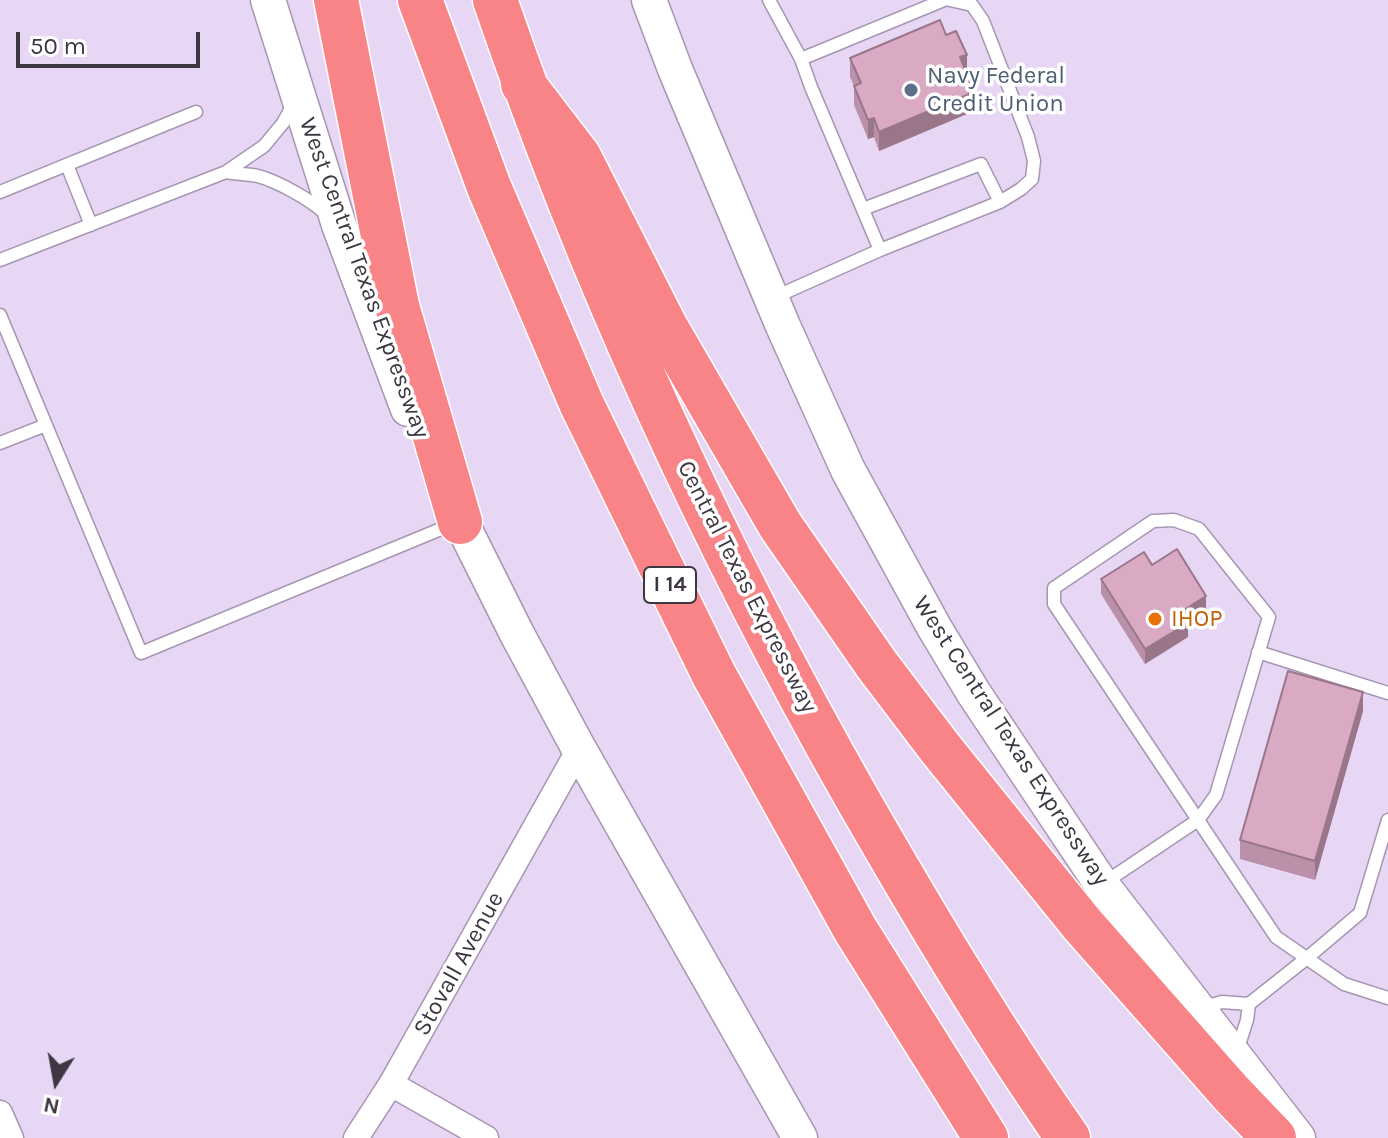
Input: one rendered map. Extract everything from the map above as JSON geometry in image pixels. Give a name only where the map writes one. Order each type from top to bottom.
[{"type":"highway","points":[[336,0],[397,306],[460,522]]},
{"type":"highway","name":"I 14","points":[[420,0],[489,187],[576,390],[714,675],[855,929],[986,1138]]},
{"type":"highway","name":"Central Texas Expressway","points":[[495,0],[523,84],[623,331],[754,610],[916,901],[1068,1138]]},
{"type":"highway","points":[[523,84],[579,157],[665,326],[780,525],[877,665],[1082,924],[1274,1138]]},
{"type":"main road","name":"West Central Texas Expressway","points":[[268,0],[339,225],[404,399],[460,522],[579,749],[800,1138]]},
{"type":"main road","name":"West Central Texas Expressway","points":[[649,0],[771,299],[848,470],[934,627],[973,692],[1102,885],[1298,1138]]},
{"type":"street","name":"Stovall Avenue","points":[[356,1138],[391,1084],[579,749]]},
{"type":"street","points":[[391,1084],[486,1138]]},
{"type":"street","points":[[0,1113],[11,1138]]},
{"type":"lane","points":[[769,0],[801,59],[880,250]]},
{"type":"lane","points":[[801,59],[944,0]]},
{"type":"lane","points":[[771,299],[880,250],[1000,202],[1032,179],[1034,161],[1028,137],[983,21],[972,5],[950,0]]},
{"type":"lane","points":[[0,260],[226,172],[264,146],[283,123],[297,97]]},
{"type":"lane","points":[[0,192],[196,112]]},
{"type":"lane","points":[[863,209],[981,164],[1000,202]]},
{"type":"lane","points":[[67,165],[91,225]]},
{"type":"lane","points":[[226,172],[260,177],[292,192],[339,225]]},
{"type":"lane","points":[[0,315],[141,653],[460,522]]},
{"type":"lane","points":[[0,443],[46,425]]},
{"type":"lane","points":[[1102,885],[1198,820],[1216,795],[1269,617],[1199,529],[1174,520],[1153,521],[1054,588],[1054,604],[1198,820],[1276,937],[1344,984],[1388,998]]},
{"type":"lane","points":[[1258,652],[1388,693]]},
{"type":"lane","points":[[1198,1009],[1222,1002],[1249,1004],[1360,913],[1388,820]]},
{"type":"lane","points":[[1235,1057],[1249,1004]]},
{"type":"building","name":"Navy Federal Credit Union","points":[[940,20],[946,35],[956,31],[967,55],[960,57],[974,92],[879,132],[874,118],[868,120],[854,86],[861,83],[850,58]]},
{"type":"building","name":"IHOP","points":[[1177,549],[1206,596],[1181,612],[1188,623],[1145,649],[1101,579],[1144,552],[1152,565]]},
{"type":"building","points":[[1288,671],[1363,692],[1315,861],[1240,840]]},
{"type":"place","name":"Navy Federal Credit Union","points":[[911,90]]},
{"type":"place","name":"IHOP","points":[[1155,619]]}]
